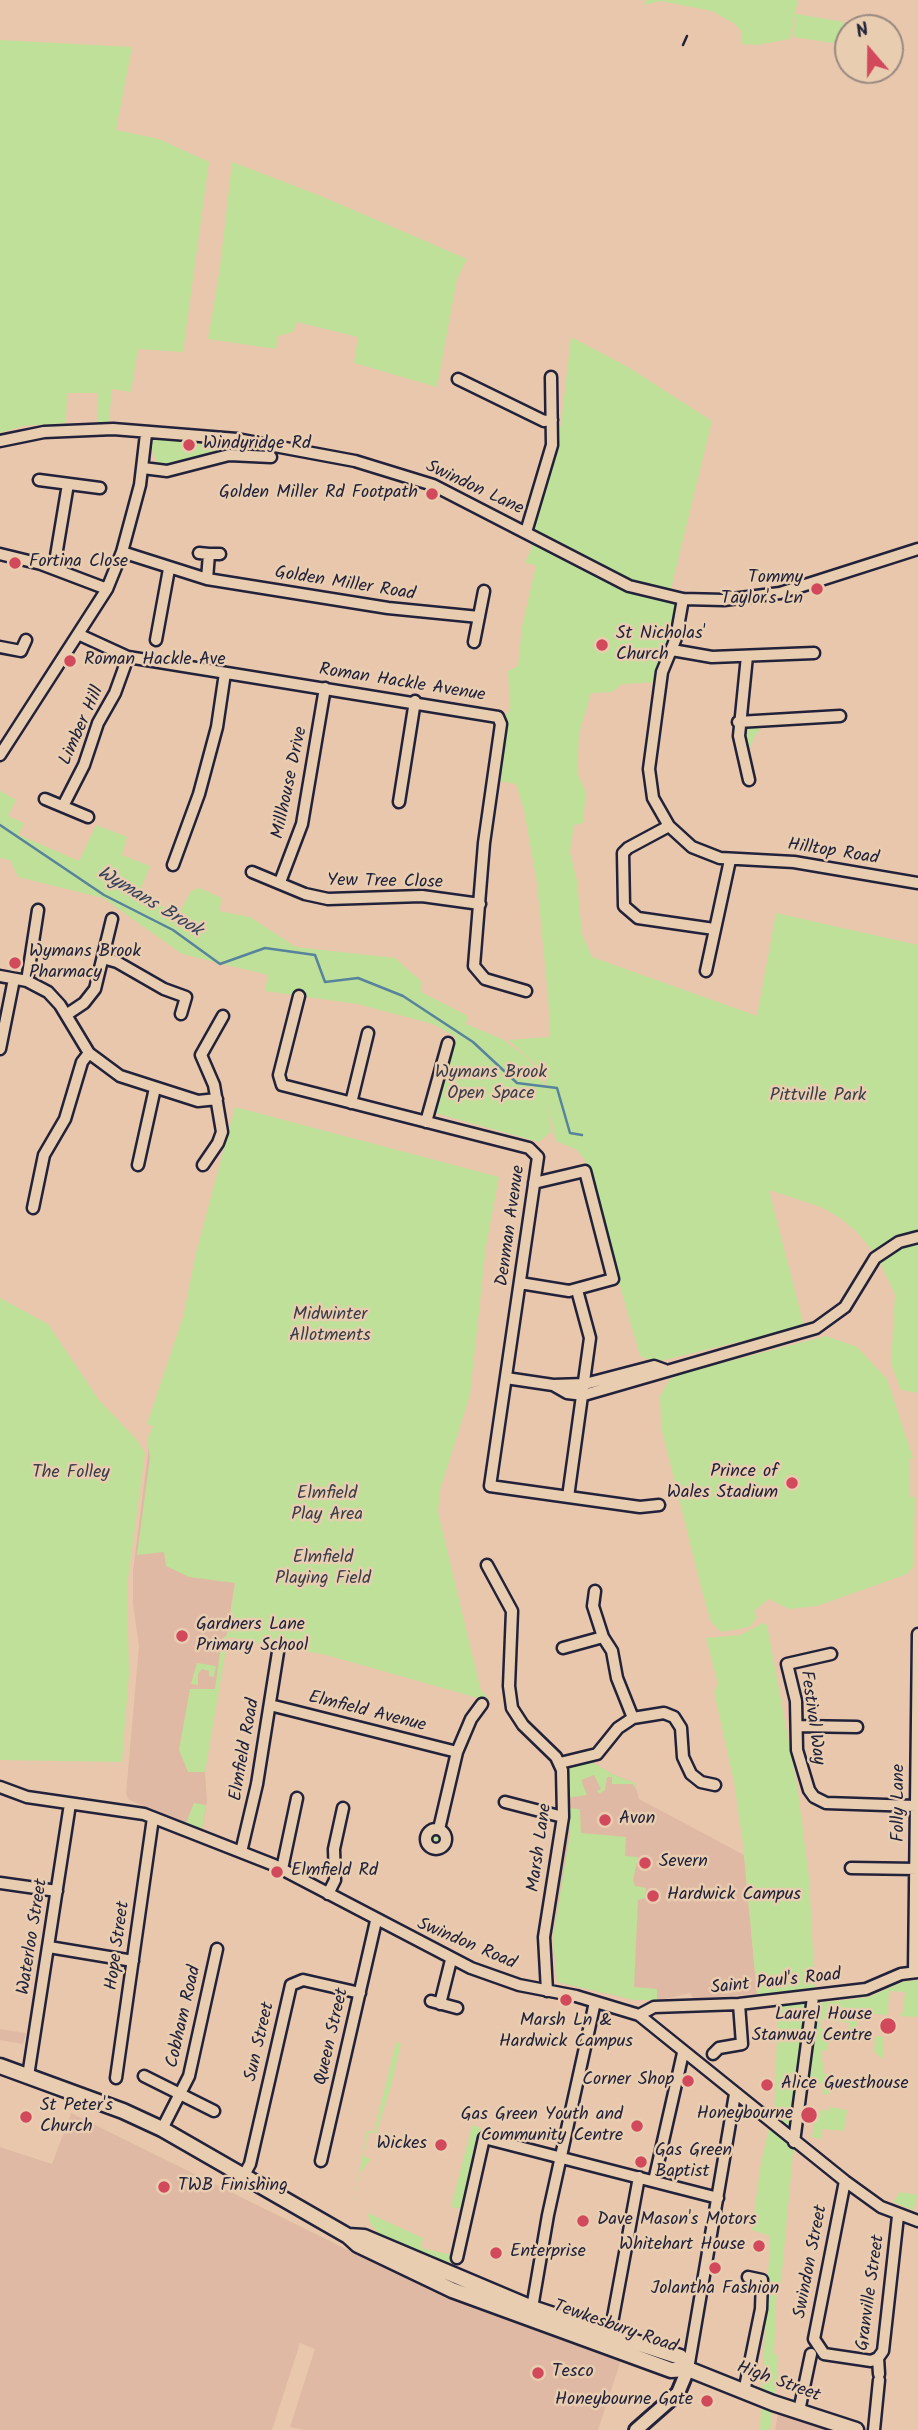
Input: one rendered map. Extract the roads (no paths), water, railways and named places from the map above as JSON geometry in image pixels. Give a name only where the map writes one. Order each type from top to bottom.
[{"type":"highway","name":"Tewkesbury Road","points":[[0,2066],[123,2111],[162,2129],[348,2236],[358,2245],[406,2270],[452,2290],[671,2370],[688,2369]]},
{"type":"highway","name":"Tewkesbury Road","points":[[348,2236],[364,2237],[532,2308],[680,2357],[688,2369]]},
{"type":"highway","name":"High Street","points":[[688,2369],[744,2392],[856,2430]]},
{"type":"main road","points":[[636,2430],[677,2393],[688,2369]]},
{"type":"street","points":[[530,534],[552,445],[551,377]]},
{"type":"street","points":[[458,379],[544,421],[552,420]]},
{"type":"street","name":"Swindon Lane","points":[[0,441],[62,431],[113,429],[146,434],[172,433],[237,439],[355,461],[433,485],[629,586],[683,599],[724,600],[780,593],[918,549]]},
{"type":"street","points":[[0,755],[30,704],[80,635],[107,589],[122,552],[143,468],[146,434]]},
{"type":"street","points":[[143,468],[167,471],[224,456],[256,462],[271,457]]},
{"type":"street","points":[[39,480],[100,488]]},
{"type":"street","points":[[54,568],[68,484]]},
{"type":"street","name":"Golden Miller Road","points":[[122,552],[207,579],[388,608],[479,617]]},
{"type":"street","points":[[0,554],[54,568],[107,589]]},
{"type":"street","points":[[207,579],[209,554]]},
{"type":"street","points":[[156,640],[169,569]]},
{"type":"street","points":[[474,642],[484,592]]},
{"type":"street","points":[[683,599],[672,650],[662,672],[649,769],[653,799],[669,826],[623,853],[624,906],[638,918],[714,929]]},
{"type":"street","name":"Roman Hackle Avenue","points":[[80,635],[128,657],[415,701],[494,715],[500,719],[484,843],[476,971],[485,979],[526,991]]},
{"type":"street","points":[[0,647],[21,652],[26,640]]},
{"type":"street","points":[[672,650],[696,657],[814,653]]},
{"type":"street","points":[[747,656],[738,722],[740,748],[749,780]]},
{"type":"street","name":"Limber Hill","points":[[64,806],[98,723],[115,693],[128,657]]},
{"type":"street","points":[[173,865],[199,794],[217,727],[225,673]]},
{"type":"street","name":"Millhouse Drive","points":[[280,882],[302,824],[325,688]]},
{"type":"street","points":[[399,802],[415,701]]},
{"type":"street","points":[[738,722],[840,716]]},
{"type":"street","points":[[45,799],[88,817]]},
{"type":"street","name":"Hilltop Road","points":[[669,826],[692,847],[730,860],[794,862],[918,883]]},
{"type":"street","points":[[706,971],[730,860]]},
{"type":"street","name":"Yew Tree Close","points":[[252,872],[305,894],[328,899],[422,896],[481,904]]},
{"type":"street","points":[[27,981],[38,910]]},
{"type":"street","points":[[66,1015],[93,993],[112,919]]},
{"type":"street","points":[[103,958],[117,962],[164,989],[186,997],[181,1014]]},
{"type":"street","points":[[0,976],[27,981],[48,992],[66,1015],[89,1053],[120,1076],[203,1102],[217,1099]]},
{"type":"street","points":[[0,1049],[14,979]]},
{"type":"street","name":"Denman Avenue","points":[[299,996],[280,1082],[287,1087],[532,1150],[538,1161],[490,1486],[640,1507],[659,1505]]},
{"type":"street","points":[[203,1165],[221,1136],[213,1079],[201,1055],[223,1016]]},
{"type":"street","points":[[351,1103],[368,1033]]},
{"type":"street","points":[[426,1122],[448,1043]]},
{"type":"street","points":[[33,1208],[44,1155],[65,1119],[82,1062],[89,1053]]},
{"type":"street","points":[[138,1165],[155,1088]]},
{"type":"street","points":[[520,1283],[577,1290],[613,1279],[584,1171],[534,1183]]},
{"type":"street","points":[[553,1385],[566,1392],[583,1395],[656,1377],[665,1370],[808,1332],[824,1324],[845,1307],[875,1258],[899,1242],[918,1237]]},
{"type":"street","points":[[568,1497],[590,1338],[577,1290]]},
{"type":"street","points":[[506,1378],[553,1385],[585,1384],[654,1366],[665,1370]]},
{"type":"street","points":[[487,1566],[512,1611],[509,1686],[512,1708],[523,1725],[560,1763],[597,1754],[618,1728],[633,1718],[654,1713],[674,1717],[681,1728],[685,1766],[695,1779],[715,1785]]},
{"type":"street","points":[[595,1591],[593,1606],[603,1637],[612,1651],[617,1678],[633,1718]]},
{"type":"street","name":"Folly Lane","points":[[916,1972],[918,1634]]},
{"type":"street","points":[[563,1648],[603,1637]]},
{"type":"street","name":"Elmfield Road","points":[[241,1852],[257,1784],[278,1652]]},
{"type":"street","name":"Festival Way","points":[[831,1654],[788,1664],[796,1700],[800,1764],[809,1790],[818,1800],[830,1804],[916,1807]]},
{"type":"street","points":[[439,1829],[457,1752],[471,1719],[482,1704]]},
{"type":"street","name":"Elmfield Avenue","points":[[270,1705],[457,1752]]},
{"type":"street","points":[[797,1726],[857,1727]]},
{"type":"street","name":"Marsh Lane","points":[[547,1991],[544,1937],[563,1817],[560,1763]]},
{"type":"street","name":"Swindon Road","points":[[0,1787],[27,1797],[120,1808],[152,1818],[282,1869],[376,1921],[451,1959],[498,1979],[639,2015],[845,2181],[898,2216],[918,2221]]},
{"type":"street","points":[[282,1869],[297,1798]]},
{"type":"street","points":[[505,1802],[563,1817]]},
{"type":"street","name":"Waterloo Street","points":[[28,2076],[70,1804]]},
{"type":"street","points":[[328,1894],[335,1880],[334,1849],[343,1808]]},
{"type":"street","name":"Hope Street","points":[[116,2078],[152,1818]]},
{"type":"street","points":[[851,1868],[917,1869]]},
{"type":"street","points":[[0,1883],[57,1891]]},
{"type":"street","name":"Queen Street","points":[[321,2161],[376,1921]]},
{"type":"street","points":[[49,1947],[133,1961]]},
{"type":"street","name":"Cobham Road","points":[[162,2129],[188,2076],[217,1949]]},
{"type":"street","points":[[451,1959],[435,2002],[457,2008]]},
{"type":"street","name":"Saint Paul's Road","points":[[639,2015],[654,2007],[739,2004],[866,1989],[916,1972]]},
{"type":"street","name":"Sun Street","points":[[244,2175],[250,2164],[291,1985],[303,1980],[360,1993]]},
{"type":"street","points":[[794,2141],[813,1997]]},
{"type":"street","points":[[532,2308],[535,2276],[595,2002]]},
{"type":"street","points":[[713,2054],[719,2048],[742,2044],[739,2004]]},
{"type":"street","points":[[654,2181],[683,2053]]},
{"type":"street","points":[[144,2076],[214,2111]]},
{"type":"street","points":[[688,2369],[735,2094]]},
{"type":"street","points":[[457,2258],[484,2138],[718,2197]]},
{"type":"street","points":[[612,2323],[639,2178]]},
{"type":"street","name":"Swindon Street","points":[[799,2411],[814,2351],[814,2335],[845,2181]]},
{"type":"street","name":"Granville Street","points":[[874,2430],[878,2358],[883,2351],[898,2216]]},
{"type":"street","points":[[744,2392],[761,2309],[762,2280],[748,2277]]},
{"type":"street","points":[[814,2351],[872,2361],[878,2358]]},
{"type":"waterway","name":"Wymans Brook","points":[[0,825],[104,895],[173,930],[220,964],[265,948],[315,955],[325,982],[358,978],[403,996],[473,1042],[517,1083],[557,1088],[570,1133],[582,1135]]},
{"type":"railway","points":[[683,45],[687,36]]},
{"type":"place","name":"Windyridge Rd","points":[[189,445]]},
{"type":"place","name":"Golden Miller Rd Footpath","points":[[432,494]]},
{"type":"place","name":"Fortina Close","points":[[15,563]]},
{"type":"place","name":"Tommy Taylor's Ln","points":[[817,589]]},
{"type":"place","name":"St Nicholas' Church","points":[[602,645]]},
{"type":"place","name":"Roman Hackle Ave","points":[[70,661]]},
{"type":"place","name":"Wymans Brook Pharmacy","points":[[15,963]]},
{"type":"place","name":"Prince of Wales Stadium","points":[[792,1483]]},
{"type":"place","name":"Gardners Lane Primary School","points":[[182,1636]]},
{"type":"place","name":"Avon","points":[[605,1820]]},
{"type":"place","name":"Severn","points":[[645,1863]]},
{"type":"place","name":"Elmfield Rd","points":[[277,1872]]},
{"type":"place","name":"Hardwick Campus","points":[[653,1896]]},
{"type":"place","name":"Marsh Ln & Hardwick Campus","points":[[566,2000]]},
{"type":"place","name":"Laurel House Stanway Centre","points":[[888,2026]]},
{"type":"place","name":"Corner Shop","points":[[688,2081]]},
{"type":"place","name":"Alice Guesthouse","points":[[767,2085]]},
{"type":"place","name":"Honeybourne","points":[[809,2115]]},
{"type":"place","name":"St Peter's Church","points":[[26,2117]]},
{"type":"place","name":"Gas Green Youth and Community Centre","points":[[637,2126]]},
{"type":"place","name":"Wickes","points":[[441,2145]]},
{"type":"place","name":"Gas Green Baptist","points":[[641,2162]]},
{"type":"place","name":"TWB Finishing","points":[[164,2187]]},
{"type":"place","name":"Dave Mason's Motors","points":[[583,2221]]},
{"type":"place","name":"Whitehart House","points":[[759,2246]]},
{"type":"place","name":"Enterprise","points":[[496,2253]]},
{"type":"place","name":"Jolantha Fashion","points":[[715,2268]]},
{"type":"place","name":"Tesco","points":[[538,2373]]},
{"type":"place","name":"Honeybourne Gate","points":[[707,2401]]},
{"type":"park label","name":"Wymans Brook Open Space","points":[[491,1084]]},
{"type":"park label","name":"Pittville Park","points":[[818,1097]]},
{"type":"park label","name":"Midwinter Allotments","points":[[330,1326]]},
{"type":"park label","name":"The Folley","points":[[71,1474]]},
{"type":"park label","name":"Elmfield Play Area","points":[[327,1505]]},
{"type":"park label","name":"Elmfield Playing Field","points":[[323,1569]]}]
